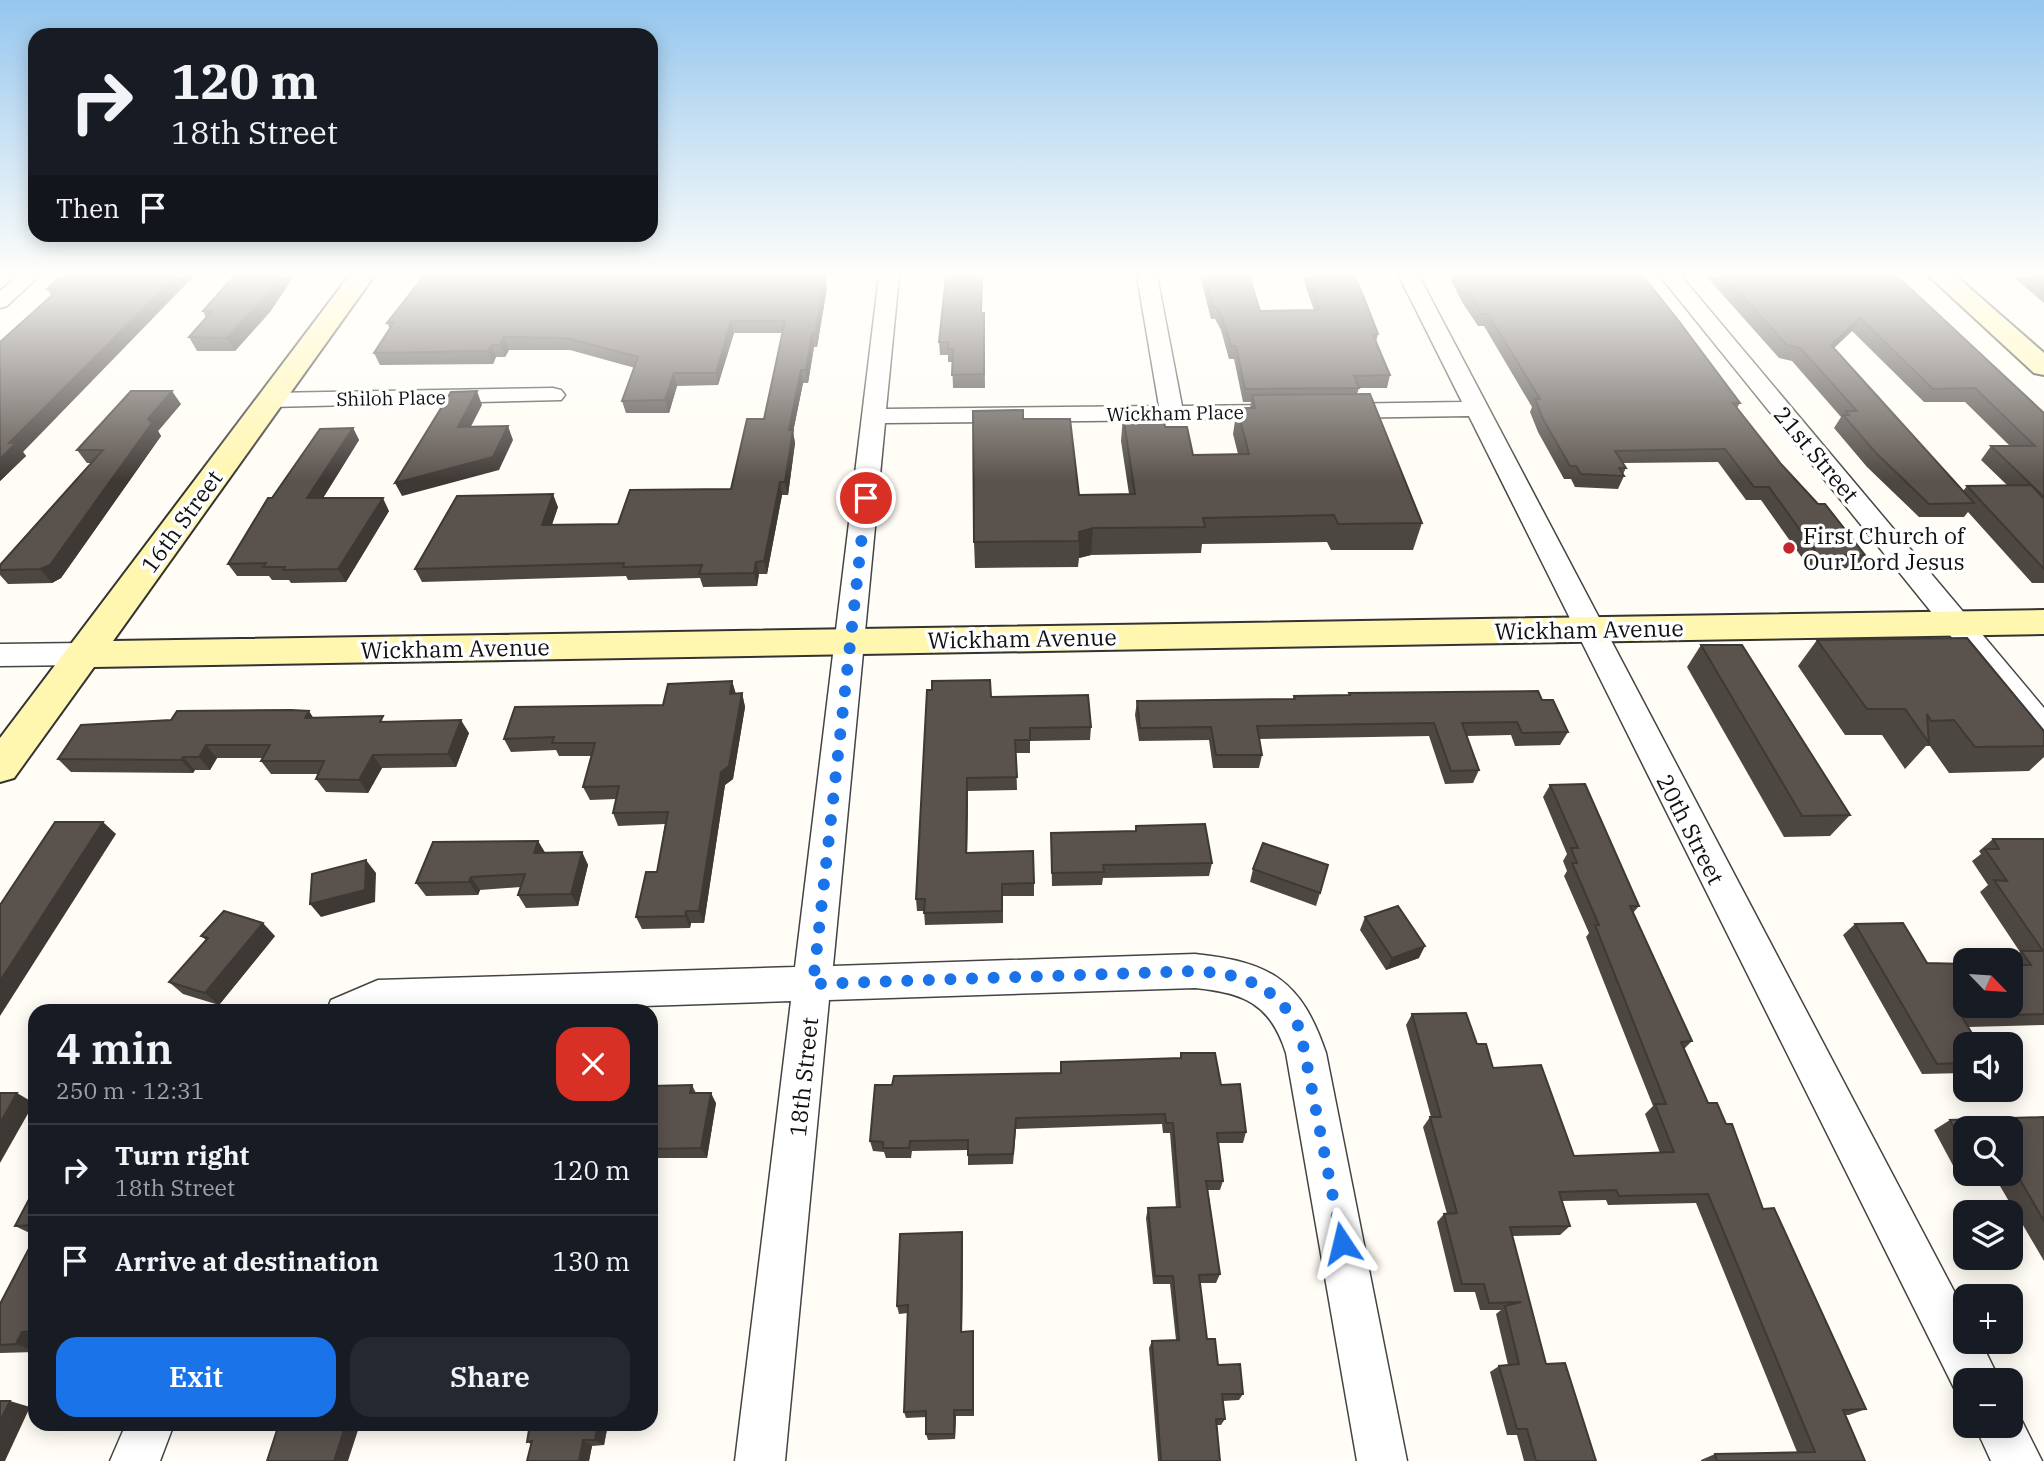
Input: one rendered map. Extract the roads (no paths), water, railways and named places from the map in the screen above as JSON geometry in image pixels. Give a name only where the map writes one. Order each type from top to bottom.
[{"type":"street","name":"16th Street","points":[[0,767],[311,344]]},
{"type":"street","name":"18th Street","points":[[760,1461],[882,344]]},
{"type":"street","points":[[1159,344],[1172,413]]},
{"type":"street","name":"20th Street","points":[[1443,344],[1969,1368]]},
{"type":"street","name":"21st Street","points":[[1726,344],[2044,730]]},
{"type":"street","points":[[2018,344],[2044,367]]},
{"type":"street","name":"Shiloh Place","points":[[270,400],[553,395]]},
{"type":"street","name":"Wickham Place","points":[[874,416],[1476,409]]},
{"type":"street","name":"Wickham Avenue","points":[[0,655],[2044,622]]},
{"type":"street","points":[[363,1004],[379,997],[1195,971],[1230,974],[1266,988],[1289,1010],[1300,1029],[1306,1053],[1382,1461]]},
{"type":"street","points":[[135,1461],[147,1431]]},
{"type":"street","points":[[2006,1438],[2017,1461]]},
{"type":"place","name":"First Church of Our Lord Jesus","points":[[1789,548]]}]
